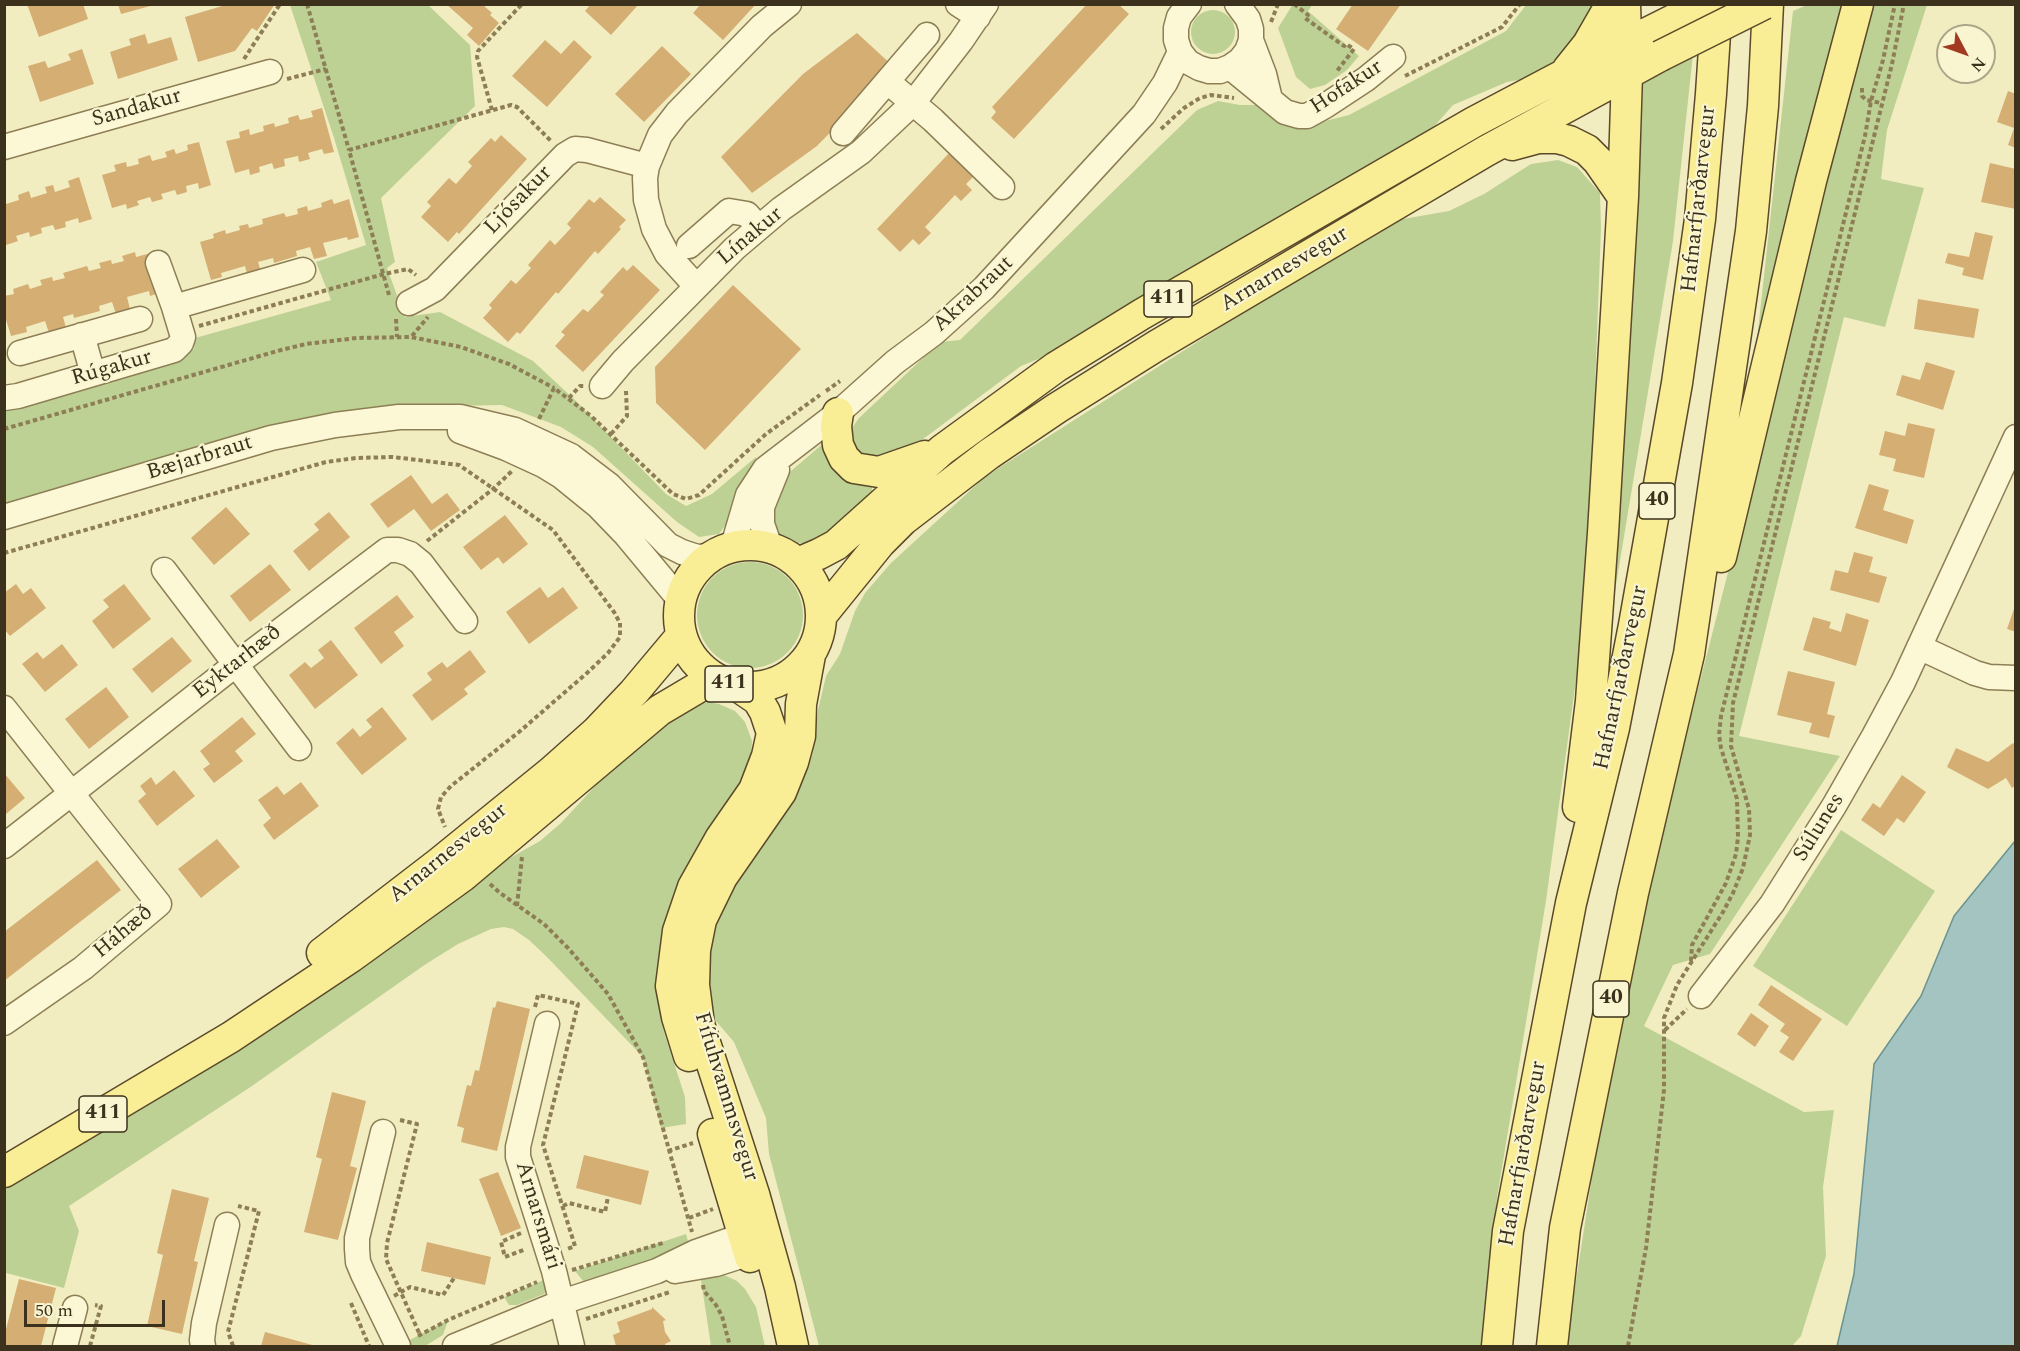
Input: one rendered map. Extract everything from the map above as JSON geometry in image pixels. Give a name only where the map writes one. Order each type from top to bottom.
[{"type":"main road","points":[[1565,74],[1588,44],[1611,4]]},
{"type":"main road","points":[[1571,903],[1579,797],[1591,701],[1623,197],[1627,74],[1625,4]]},
{"type":"main road","name":"Arnarnesvegur","points":[[821,616],[880,543],[895,528],[927,499],[989,454],[1156,346],[1486,151],[1627,74],[1658,42],[1705,4]]},
{"type":"main road","name":"Hafnarfjarðarvegur","points":[[1497,1347],[1508,1231],[1571,903],[1614,728],[1649,550],[1676,394],[1700,219],[1712,94],[1717,4]]},
{"type":"main road","name":"Arnarnesvegur","points":[[798,563],[836,544],[942,450],[1056,367],[1142,314],[1474,122],[1626,43],[1658,42],[1766,4]]},
{"type":"main road","name":"40","points":[[1552,1347],[1565,1228],[1633,893],[1689,654],[1751,231],[1763,106],[1766,4]]},
{"type":"main road","points":[[1689,654],[1715,583],[1810,181],[1858,4]]},
{"type":"main road","points":[[1486,151],[1538,138],[1557,138],[1569,141],[1587,150],[1598,161],[1623,197]]},
{"type":"main road","points":[[838,413],[836,426],[838,446],[849,463],[860,470],[879,472],[942,450]]},
{"type":"main road","name":"Arnarnesvegur","points":[[4,1172],[107,1112],[282,1004],[444,889],[530,821],[660,710],[726,682],[759,687],[779,681],[796,670],[810,655],[818,636],[821,616],[819,596],[810,578],[798,563],[770,547],[749,544],[720,552]]},
{"type":"main road","name":"411","points":[[720,552],[697,568],[687,583],[678,612],[681,636],[693,660],[726,682]]},
{"type":"main road","name":"Arnarnesvegur","points":[[200,1054],[225,1029],[260,1000],[388,904],[551,772],[596,732],[634,692],[681,636]]},
{"type":"main road","name":"Fífuhvammsvegur","points":[[773,1347],[764,1306],[756,1241],[699,1024],[694,985],[695,950],[700,920],[722,877],[781,792],[793,762],[800,736],[801,704],[810,655]]},
{"type":"main road","name":"Fífuhvammsvegur","points":[[726,682],[758,700],[772,733],[767,756],[754,790],[720,839],[693,887],[678,930],[671,986],[677,1017],[793,1347]]},
{"type":"street","points":[[696,286],[667,254],[654,229],[646,200],[647,166],[660,135],[677,113],[762,27],[789,4]]},
{"type":"street","points":[[1164,4],[1188,62],[1199,68],[1220,71],[1240,60],[1247,51],[1249,17]]},
{"type":"street","name":"Akrabraut","points":[[720,552],[735,539],[748,495],[765,469],[838,413],[984,288],[1144,114],[1166,83],[1178,40],[1179,17],[1189,4]]},
{"type":"street","name":"Línakur","points":[[602,386],[623,361],[696,286],[758,227],[852,159],[913,103],[974,9]]},
{"type":"street","points":[[1249,17],[1270,99]]},
{"type":"street","points":[[843,133],[927,35]]},
{"type":"street","name":"Hofakur","points":[[1230,67],[1252,87],[1292,116],[1307,116],[1366,79],[1396,68]]},
{"type":"street","name":"Akrabraut","points":[[1144,114],[1186,82],[1199,68]]},
{"type":"street","name":"Sandakur","points":[[4,147],[270,72]]},
{"type":"street","points":[[888,82],[1002,187]]},
{"type":"street","name":"Ljósakur","points":[[399,308],[435,289],[565,155],[575,149],[647,166]]},
{"type":"street","points":[[689,246],[729,211],[747,214],[758,227]]},
{"type":"street","points":[[158,263],[182,331]]},
{"type":"street","points":[[174,308],[303,270]]},
{"type":"street","points":[[20,353],[140,318]]},
{"type":"street","name":"Rúgakur","points":[[4,398],[18,396],[174,350],[181,343],[182,331]]},
{"type":"street","points":[[82,335],[93,374]]},
{"type":"street","name":"Bæjarbraut","points":[[4,517],[271,438],[335,425],[399,417],[460,417],[515,430],[570,456],[616,492],[668,544],[682,552],[697,556],[720,552]]},
{"type":"street","name":"Bæjarbraut","points":[[399,417],[454,429],[490,441],[543,465],[561,476],[592,501],[626,535],[680,600]]},
{"type":"street","name":"Súlunes","points":[[1701,996],[1772,904],[1834,806],[1874,736],[1919,647],[2016,437]]},
{"type":"street","points":[[770,547],[762,524],[762,507],[784,454]]},
{"type":"street","name":"Eyktarhæð","points":[[4,846],[235,665],[387,550],[398,550],[410,554]]},
{"type":"street","points":[[410,554],[421,563],[465,621]]},
{"type":"street","points":[[164,570],[299,748]]},
{"type":"street","points":[[1919,647],[1975,673],[1989,677],[2016,678]]},
{"type":"street","points":[[4,708],[71,794]]},
{"type":"street","name":"Háhæð","points":[[4,1023],[83,968],[159,904],[71,794]]},
{"type":"street","name":"Arnarsmári","points":[[547,1024],[518,1147],[518,1157],[567,1325]]},
{"type":"street","points":[[383,1132],[359,1228],[357,1249],[361,1268],[398,1347]]},
{"type":"street","points":[[203,1347],[204,1323],[227,1225]]},
{"type":"street","name":"Arnarsmári","points":[[455,1347],[567,1325],[657,1271],[696,1252],[756,1241]]},
{"type":"street","points":[[65,1347],[75,1308]]},
{"type":"path","points":[[227,84],[280,4]]},
{"type":"path","points":[[307,4],[384,274],[399,308],[397,336]]},
{"type":"path","points":[[492,110],[477,57],[478,51],[522,4]]},
{"type":"path","points":[[1294,4],[1308,15],[1305,18],[1344,46],[1346,44],[1354,49],[1337,71],[1329,76]]},
{"type":"path","points":[[1396,68],[1502,27],[1520,4]]},
{"type":"path","points":[[1691,962],[1692,945],[1726,883],[1736,854],[1739,820],[1737,799],[1721,748],[1719,735],[1721,716],[1862,147],[1895,4]]},
{"type":"path","points":[[1628,1347],[1647,1237],[1664,1090],[1664,1018],[1671,999],[1691,962],[1733,893],[1746,857],[1750,835],[1749,809],[1731,746],[1733,703],[1904,4]]},
{"type":"path","points":[[270,72],[287,79],[326,69]]},
{"type":"path","points":[[1864,82],[1862,96],[1881,103]]},
{"type":"path","points":[[349,150],[511,105],[517,107],[565,155]]},
{"type":"path","points":[[182,331],[408,269],[435,289],[428,318],[411,337]]},
{"type":"path","points":[[4,429],[306,344],[357,338],[411,337],[486,355],[554,388],[611,434],[673,494],[679,498],[690,498],[702,492],[766,434],[849,374]]},
{"type":"path","points":[[611,434],[627,417],[623,361]]},
{"type":"path","points":[[539,420],[554,388]]},
{"type":"path","points":[[4,553],[326,462],[393,457],[433,460],[459,465],[553,530],[614,612],[620,623],[620,637],[608,653],[587,673],[441,797],[438,809],[449,833]]},
{"type":"path","points":[[410,554],[493,489],[519,464]]},
{"type":"path","points":[[518,906],[523,853]]},
{"type":"path","points":[[487,881],[544,924],[608,994],[643,1057],[693,1234]]},
{"type":"path","points":[[1691,962],[1698,961]]},
{"type":"path","points":[[1664,1031],[1701,996]]},
{"type":"path","points":[[561,1252],[576,1246],[543,1145],[579,1004]]},
{"type":"path","points":[[668,1151],[697,1142]]},
{"type":"path","points":[[562,1206],[568,1203],[605,1212],[608,1197]]},
{"type":"path","points":[[688,1218],[716,1208]]},
{"type":"path","points":[[378,1305],[410,1287],[443,1295],[454,1278]]},
{"type":"path","points":[[701,1278],[704,1291],[722,1316],[730,1347]]},
{"type":"path","points":[[696,1290],[704,1291]]},
{"type":"path","points":[[567,1325],[674,1291]]},
{"type":"path","points":[[401,1292],[420,1335]]},
{"type":"green space","points":[[1293,4],[1312,5],[1308,11],[1359,56],[1347,70],[1325,85],[1310,89],[1296,77],[1278,28]]},
{"type":"green space","points":[[290,5],[428,5],[470,45],[475,106],[381,198],[395,262],[387,268],[405,317],[440,312],[533,361],[575,400],[666,494],[686,506],[712,494],[756,457],[757,464],[719,534],[699,537],[677,522],[593,447],[561,427],[502,405],[398,407],[5,509],[5,405],[39,399],[194,349],[195,338],[331,300],[316,262],[366,245]]},
{"type":"green space","points":[[1526,5],[1603,5],[1574,52],[1536,77],[1507,82],[1453,105],[1431,130],[1406,146],[1051,354],[1021,366],[887,464],[855,455],[849,432],[859,418],[940,342],[960,340],[1197,110],[1218,101],[1256,105],[1313,124],[1349,115],[1506,31]]},
{"type":"green space","points":[[1807,5],[1843,5],[1756,349],[1793,11]]},
{"type":"green space","points":[[1868,5],[1927,5],[1887,130],[1881,179],[1924,188],[1885,327],[1844,317],[1739,736],[1840,756],[1710,954],[1673,965],[1644,1026],[1804,1112],[1834,1110],[1823,1187],[1826,1256],[1801,1336],[1792,1346],[1566,1346],[1604,1099],[1656,852],[1794,316]]},
{"type":"green space","points":[[1213,10],[1222,11],[1229,16],[1234,23],[1234,41],[1229,48],[1222,53],[1213,54],[1204,53],[1197,48],[1192,41],[1191,32],[1192,23],[1197,16],[1204,11]]},
{"type":"green space","points":[[1693,54],[1673,241],[1609,627],[1643,84]]},
{"type":"green space","points":[[1558,160],[1577,167],[1600,193],[1601,228],[1587,599],[1546,901],[1497,1198],[1484,1319],[1484,1346],[819,1346],[769,1154],[766,1118],[734,1042],[715,1020],[706,947],[718,899],[792,792],[812,756],[818,710],[826,676],[840,654],[855,611],[865,593],[891,563],[986,476],[1339,252],[1397,220],[1449,211],[1484,194],[1531,164]]},
{"type":"green space","points":[[826,441],[856,482],[872,486],[872,493],[825,538],[808,544],[787,542],[773,530],[773,496],[791,471]]},
{"type":"green space","points":[[750,562],[770,566],[788,577],[799,595],[803,615],[799,635],[788,653],[770,664],[750,668],[730,664],[712,653],[701,635],[697,615],[701,595],[712,577],[730,566]]},
{"type":"green space","points":[[708,702],[735,711],[745,722],[752,741],[751,759],[740,790],[670,910],[660,946],[657,986],[664,1032],[685,1097],[686,1124],[661,1128],[643,1057],[529,940],[513,929],[504,927],[491,929],[458,944],[426,964],[249,1088],[69,1206],[79,1231],[64,1288],[6,1273],[5,1278],[5,1179],[485,872],[540,841],[561,823],[597,784],[680,713],[696,704]]},
{"type":"green space","points":[[1841,830],[1935,891],[1847,1026],[1753,966]]},
{"type":"green space","points":[[686,1234],[690,1248],[584,1282],[575,1271]]},
{"type":"green space","points":[[722,1274],[737,1281],[756,1307],[765,1346],[711,1346],[701,1280]]},
{"type":"green space","points":[[546,1279],[547,1290],[544,1294],[517,1305],[509,1305],[504,1297]]},
{"type":"green space","points":[[448,1320],[443,1335],[425,1346],[410,1346],[406,1342]]},
{"type":"water","points":[[2015,841],[2015,1346],[1837,1346],[1854,1274],[1874,1064],[1921,996],[1954,916]]},
{"type":"building","points":[[27,4],[83,4],[88,19],[39,37]]},
{"type":"building","points":[[118,4],[154,4],[154,5],[121,14]]},
{"type":"building","points":[[229,4],[275,4],[257,31],[252,28],[235,51],[198,62],[185,17]]},
{"type":"building","points":[[446,4],[485,4],[484,6],[492,13],[490,15],[499,23],[479,46],[467,35],[473,28]]},
{"type":"building","points":[[591,4],[639,4],[611,35],[585,11]]},
{"type":"building","points":[[701,4],[756,4],[723,40],[693,13]]},
{"type":"building","points":[[1087,4],[1118,4],[1129,14],[1014,139],[991,118],[996,112],[992,107]]},
{"type":"building","points":[[1353,4],[1401,4],[1368,51],[1336,29]]},
{"type":"building","points":[[857,33],[894,67],[817,146],[752,193],[721,157],[803,74]]},
{"type":"building","points":[[145,34],[148,44],[171,37],[178,60],[118,79],[110,52],[131,45],[129,39]]},
{"type":"building","points":[[545,40],[561,54],[574,40],[592,57],[547,107],[512,76]]},
{"type":"building","points":[[662,46],[691,74],[644,122],[615,94]]},
{"type":"building","points":[[82,49],[94,84],[40,102],[28,66],[45,61],[48,68],[71,60],[68,54]]},
{"type":"building","points":[[2008,91],[2016,94],[2016,148],[2008,145],[2014,128],[1997,122]]},
{"type":"building","points":[[322,108],[334,152],[324,154],[322,149],[308,153],[310,159],[299,162],[298,156],[284,159],[285,166],[274,169],[272,163],[259,167],[260,172],[250,175],[249,169],[235,173],[226,141],[240,138],[239,132],[249,129],[250,135],[264,131],[263,126],[274,123],[275,127],[289,123],[288,118],[298,115],[300,120],[313,117],[311,111]]},
{"type":"building","points":[[501,135],[527,159],[459,234],[457,232],[448,242],[421,217],[431,206],[427,202],[449,178],[456,184],[472,166],[468,162],[491,138],[495,142]]},
{"type":"building","points":[[199,142],[211,185],[199,189],[198,183],[186,186],[187,192],[177,195],[175,190],[161,194],[163,199],[152,202],[150,197],[137,201],[139,205],[127,209],[126,204],[112,208],[102,175],[116,171],[114,165],[126,162],[127,167],[139,164],[138,159],[150,155],[152,161],[167,157],[165,152],[174,149],[176,154],[188,150],[187,145]]},
{"type":"building","points":[[952,150],[977,173],[966,184],[972,190],[961,201],[955,195],[925,227],[931,233],[919,245],[913,239],[900,252],[877,229]]},
{"type":"building","points":[[1990,163],[2016,169],[2016,209],[1981,202]]},
{"type":"building","points":[[79,177],[92,219],[79,223],[78,218],[65,222],[66,227],[55,230],[53,225],[41,228],[42,233],[30,237],[29,232],[16,236],[18,241],[6,245],[4,200],[6,204],[19,200],[18,195],[29,191],[31,198],[47,193],[45,187],[53,185],[55,192],[70,187],[68,181]]},
{"type":"building","points":[[600,197],[626,220],[619,227],[621,229],[598,254],[595,251],[520,334],[517,332],[508,342],[483,318],[492,308],[489,305],[511,280],[516,284],[531,268],[528,265],[550,240],[555,245],[571,228],[567,224],[589,199],[594,203]]},
{"type":"building","points":[[332,199],[334,204],[349,199],[359,237],[348,240],[347,237],[323,243],[327,256],[314,259],[310,247],[296,251],[297,256],[274,263],[273,258],[258,262],[262,275],[248,278],[245,266],[221,273],[222,277],[211,280],[200,242],[214,238],[213,234],[225,230],[226,234],[240,230],[239,226],[248,224],[249,228],[263,224],[262,219],[284,213],[286,217],[298,214],[297,209],[307,206],[308,211],[322,207],[321,203]]},
{"type":"building","points":[[1975,232],[1993,236],[1983,280],[1962,275],[1964,268],[1945,263],[1948,253],[1969,257]]},
{"type":"building","points":[[135,252],[136,257],[151,253],[162,292],[150,296],[149,291],[127,297],[130,309],[116,314],[112,302],[99,306],[100,311],[74,318],[73,314],[63,317],[67,331],[50,336],[45,321],[26,327],[27,332],[11,336],[4,313],[4,296],[14,294],[13,289],[28,284],[30,289],[42,285],[40,280],[52,277],[53,281],[65,278],[63,273],[87,266],[89,271],[101,268],[99,263],[111,260],[112,264],[124,261],[122,256]]},
{"type":"building","points":[[633,265],[660,290],[583,372],[555,346],[565,335],[561,332],[583,309],[588,312],[604,295],[600,292],[623,267],[627,271]]},
{"type":"building","points":[[733,285],[801,349],[705,450],[656,403],[655,367]]},
{"type":"building","points":[[1918,299],[1979,309],[1974,338],[1914,329]]},
{"type":"building","points":[[1926,362],[1955,371],[1943,410],[1896,395],[1902,375],[1920,380]]},
{"type":"building","points":[[1908,423],[1935,429],[1924,478],[1893,471],[1896,459],[1879,455],[1885,431],[1905,436]]},
{"type":"building","points":[[411,475],[432,504],[447,493],[460,510],[431,531],[414,509],[388,528],[370,504]]},
{"type":"building","points":[[1869,484],[1889,490],[1883,510],[1914,520],[1907,544],[1855,528]]},
{"type":"building","points":[[226,507],[250,534],[214,565],[191,538]]},
{"type":"building","points":[[329,512],[350,537],[309,571],[293,551],[319,530],[314,524]]},
{"type":"building","points":[[505,515],[528,544],[503,564],[498,557],[481,570],[463,547]]},
{"type":"building","points":[[1854,552],[1873,557],[1869,572],[1887,577],[1879,603],[1830,590],[1835,570],[1848,573]]},
{"type":"building","points":[[270,564],[291,590],[250,622],[230,596]]},
{"type":"building","points":[[16,584],[23,594],[31,588],[46,608],[10,636],[4,629],[4,593]]},
{"type":"building","points":[[124,584],[151,619],[113,649],[92,621],[109,607],[103,600]]},
{"type":"building","points":[[540,587],[548,598],[563,587],[578,608],[529,644],[506,612]]},
{"type":"building","points":[[397,595],[414,617],[394,632],[404,646],[381,664],[354,628]]},
{"type":"building","points":[[2016,606],[2016,632],[2007,629]]},
{"type":"building","points":[[1846,613],[1869,620],[1856,666],[1803,650],[1813,617],[1831,622],[1829,628],[1841,632]]},
{"type":"building","points":[[172,637],[192,661],[152,693],[132,669]]},
{"type":"building","points":[[331,640],[358,675],[315,709],[289,675],[305,662],[311,668],[324,658],[318,650]]},
{"type":"building","points":[[62,644],[78,665],[45,692],[22,664],[37,652],[43,659]]},
{"type":"building","points":[[470,650],[486,672],[464,689],[468,694],[432,721],[412,695],[432,680],[427,673],[442,662],[447,668]]},
{"type":"building","points":[[1788,671],[1835,682],[1827,714],[1835,716],[1829,738],[1809,733],[1812,723],[1777,715]]},
{"type":"building","points":[[106,687],[129,717],[89,749],[65,719]]},
{"type":"building","points":[[382,707],[407,739],[362,775],[336,743],[353,728],[360,737],[372,727],[366,720]]},
{"type":"building","points":[[242,717],[256,734],[235,751],[243,761],[214,783],[203,769],[210,764],[200,751]]},
{"type":"building","points":[[2013,743],[2016,746],[2016,785],[2012,788],[2006,778],[1988,789],[1947,767],[1956,748],[1988,762]]},
{"type":"building","points":[[174,770],[195,796],[157,826],[138,801],[146,794],[140,786],[151,777],[156,785]]},
{"type":"building","points":[[4,773],[25,798],[6,814],[4,813]]},
{"type":"building","points":[[1902,775],[1926,792],[1904,823],[1897,818],[1884,836],[1861,820],[1873,803],[1880,808]]},
{"type":"building","points":[[301,782],[319,806],[274,840],[263,825],[271,818],[258,800],[277,786],[284,795]]},
{"type":"building","points":[[217,839],[240,867],[201,898],[178,869]]},
{"type":"building","points":[[97,860],[121,890],[4,981],[4,932]]},
{"type":"building","points":[[1771,985],[1822,1019],[1793,1061],[1779,1052],[1789,1037],[1780,1031],[1785,1024],[1758,1005]]},
{"type":"building","points":[[497,1001],[530,1009],[497,1151],[461,1142],[464,1128],[457,1126],[467,1085],[471,1086],[475,1070],[479,1071],[493,1007],[495,1008]]},
{"type":"building","points":[[1751,1013],[1769,1026],[1755,1047],[1737,1034]]},
{"type":"building","points":[[332,1092],[366,1101],[350,1166],[357,1168],[338,1240],[304,1232],[322,1159],[316,1157]]},
{"type":"building","points":[[584,1155],[649,1171],[641,1205],[576,1188]]},
{"type":"building","points":[[498,1172],[521,1228],[501,1236],[479,1179]]},
{"type":"building","points":[[172,1189],[209,1198],[194,1261],[198,1262],[182,1334],[147,1326],[163,1255],[157,1253]]},
{"type":"building","points":[[427,1242],[491,1257],[485,1285],[421,1271]]},
{"type":"building","points":[[19,1279],[56,1288],[41,1346],[4,1346],[4,1337]]},
{"type":"building","points":[[652,1307],[666,1320],[663,1321],[665,1332],[671,1341],[665,1346],[616,1346],[613,1335],[620,1332],[617,1322],[652,1309]]},
{"type":"building","points":[[265,1332],[316,1346],[261,1346]]}]
